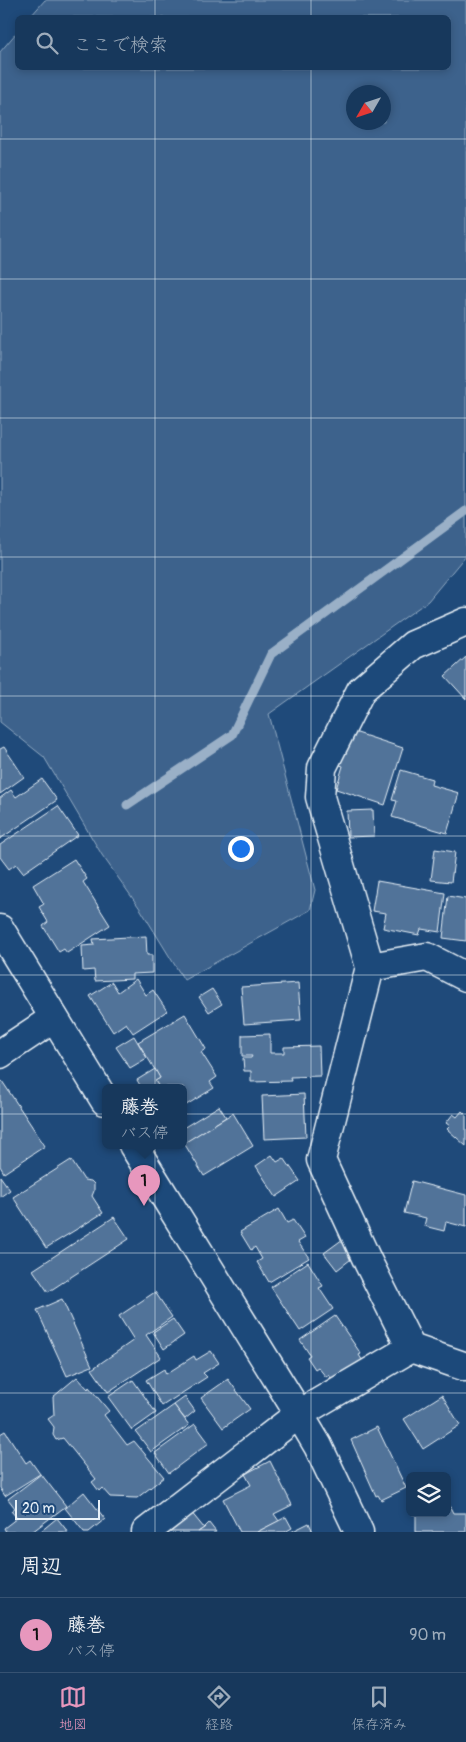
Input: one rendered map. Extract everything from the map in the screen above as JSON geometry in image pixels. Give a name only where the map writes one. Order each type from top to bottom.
[{"type":"street","points":[[466,622],[413,645],[361,690],[322,768],[320,797],[370,967],[321,1160],[368,1262],[411,1348],[466,1367]]},
{"type":"street","points":[[0,929],[102,1095]]},
{"type":"street","points":[[370,967],[427,957],[466,977]]},
{"type":"street","points":[[0,1054],[54,1018]]},
{"type":"street","points":[[135,1149],[318,1446],[359,1532]]},
{"type":"street","points":[[146,1532],[299,1414],[411,1348]]},
{"type":"shaded area","points":[[45,0],[466,0],[466,555],[428,601],[269,714],[315,890],[310,910],[184,980],[141,910],[102,855],[44,757],[0,722],[0,52],[15,34],[15,70],[451,70],[451,15],[32,15]]},
{"type":"building","points":[[466,657],[466,699],[445,676]]},
{"type":"building","points":[[345,729],[403,748],[385,805],[336,789],[343,766],[334,763]]},
{"type":"building","points":[[4,747],[24,777],[0,794],[0,749]]},
{"type":"building","points":[[401,770],[432,779],[431,785],[459,793],[447,833],[392,817],[397,801],[392,800]]},
{"type":"building","points":[[42,779],[57,800],[0,839],[0,798],[11,790],[16,797]]},
{"type":"building","points":[[58,806],[78,835],[23,873],[16,864],[9,869],[0,857],[0,845]]},
{"type":"building","points":[[373,810],[374,836],[348,837],[347,811]]},
{"type":"building","points":[[435,849],[455,852],[451,882],[431,880]]},
{"type":"building","points":[[74,859],[87,879],[83,882],[110,925],[67,953],[64,949],[59,952],[43,926],[48,922],[39,907],[44,904],[33,885]]},
{"type":"building","points":[[377,881],[445,893],[440,932],[421,929],[419,935],[383,928],[386,913],[372,911]]},
{"type":"building","points":[[448,896],[466,899],[466,941],[443,938]]},
{"type":"building","points":[[146,936],[147,955],[152,955],[152,973],[132,974],[132,979],[95,981],[94,970],[83,971],[82,946],[94,945],[93,939]]},
{"type":"building","points":[[136,979],[146,995],[153,990],[167,1011],[133,1033],[126,1023],[113,1032],[90,996],[112,982],[118,992]]},
{"type":"building","points":[[298,983],[301,1020],[244,1024],[241,987]]},
{"type":"building","points":[[212,989],[222,1004],[209,1012],[199,997]]},
{"type":"building","points":[[185,1014],[206,1049],[201,1052],[217,1077],[210,1082],[214,1088],[187,1105],[187,1084],[157,1084],[155,1081],[160,1078],[138,1042]]},
{"type":"building","points":[[270,1034],[270,1053],[284,1053],[284,1047],[319,1046],[320,1076],[290,1077],[291,1081],[251,1082],[251,1071],[244,1071],[243,1058],[251,1058],[252,1056],[242,1056],[242,1035]]},
{"type":"building","points":[[134,1036],[147,1058],[130,1068],[116,1047]]},
{"type":"building","points":[[155,1069],[160,1078],[155,1081],[157,1084],[139,1084],[137,1080]]},
{"type":"building","points":[[2,1081],[45,1146],[4,1173],[0,1166],[0,1082]]},
{"type":"building","points":[[304,1094],[306,1137],[264,1139],[262,1096]]},
{"type":"building","points":[[219,1106],[226,1117],[187,1141],[187,1126]]},
{"type":"building","points":[[462,1111],[466,1115],[466,1146],[447,1129],[450,1126],[446,1123],[453,1114],[457,1117]]},
{"type":"building","points":[[233,1113],[253,1146],[204,1176],[187,1148],[187,1141]]},
{"type":"building","points":[[272,1155],[277,1162],[284,1158],[300,1181],[276,1197],[256,1166]]},
{"type":"building","points":[[71,1160],[84,1180],[91,1181],[94,1184],[92,1196],[103,1213],[46,1248],[13,1197]]},
{"type":"building","points":[[0,1176],[10,1190],[0,1197]]},
{"type":"building","points":[[412,1181],[466,1195],[466,1227],[446,1222],[444,1231],[424,1226],[426,1218],[404,1213]]},
{"type":"building","points":[[279,1209],[287,1223],[293,1220],[305,1238],[298,1242],[309,1258],[269,1282],[257,1262],[262,1259],[255,1247],[251,1250],[240,1232]]},
{"type":"building","points":[[114,1217],[129,1239],[48,1292],[33,1270]]},
{"type":"building","points":[[343,1239],[355,1256],[337,1270],[324,1253]]},
{"type":"building","points":[[308,1262],[323,1286],[319,1288],[333,1309],[300,1331],[271,1287]]},
{"type":"building","points":[[155,1292],[172,1317],[146,1335],[161,1357],[108,1392],[92,1369],[134,1340],[119,1316]]},
{"type":"building","points":[[62,1299],[92,1366],[67,1376],[37,1310]]},
{"type":"building","points":[[335,1316],[361,1354],[359,1355],[364,1363],[334,1383],[329,1375],[326,1377],[318,1367],[315,1369],[307,1357],[310,1355],[300,1340]]},
{"type":"building","points":[[173,1319],[184,1335],[164,1349],[153,1332]]},
{"type":"building","points":[[211,1351],[219,1363],[203,1373],[207,1377],[162,1406],[146,1380],[164,1369],[166,1374],[194,1356],[196,1360]]},
{"type":"building","points":[[77,1377],[88,1389],[89,1387],[109,1411],[104,1415],[127,1445],[134,1441],[164,1477],[137,1498],[110,1497],[102,1488],[99,1491],[92,1482],[96,1479],[63,1438],[56,1440],[53,1435],[54,1427],[48,1419],[54,1415],[53,1397]]},
{"type":"building","points":[[228,1379],[250,1409],[223,1428],[201,1398]]},
{"type":"building","points":[[133,1380],[156,1413],[132,1430],[108,1397]]},
{"type":"building","points":[[442,1395],[460,1425],[423,1449],[404,1419]]},
{"type":"building","points":[[185,1397],[195,1411],[185,1419],[174,1405]]},
{"type":"building","points":[[174,1405],[189,1425],[151,1452],[136,1432]]},
{"type":"building","points":[[195,1424],[209,1443],[169,1473],[155,1453]]},
{"type":"building","points":[[377,1427],[406,1488],[381,1500],[378,1495],[376,1496],[351,1440]]},
{"type":"building","points":[[5,1431],[26,1463],[30,1460],[40,1474],[5,1496],[0,1488],[0,1434]]},
{"type":"building","points":[[270,1461],[292,1505],[274,1514],[279,1521],[257,1532],[240,1532],[223,1499],[251,1485],[245,1474]]},
{"type":"building","points":[[41,1474],[66,1506],[32,1532],[6,1532],[4,1528],[17,1518],[11,1511],[15,1508],[8,1499]]},
{"type":"building","points":[[84,1492],[105,1519],[89,1532],[84,1532],[65,1508]]},
{"type":"building","points":[[186,1506],[204,1528],[198,1532],[167,1532]]},
{"type":"building","points":[[451,1509],[453,1513],[466,1513],[466,1532],[416,1532],[416,1517],[451,1517]]},
{"type":"building","points":[[286,1517],[292,1528],[285,1532],[257,1532]]},
{"type":"building","points":[[57,1518],[68,1532],[40,1532]]},
{"type":"building","points":[[209,1523],[216,1532],[198,1532],[204,1528]]},
{"type":"building","points":[[309,1523],[313,1532],[291,1532]]},
{"type":"waterway","points":[[127,805],[232,735],[271,654],[466,511]]},
{"type":"place","name":"藤巻","points":[[144,1206]]}]
